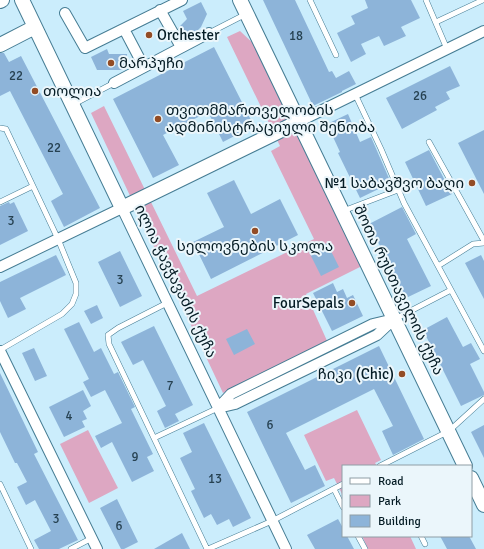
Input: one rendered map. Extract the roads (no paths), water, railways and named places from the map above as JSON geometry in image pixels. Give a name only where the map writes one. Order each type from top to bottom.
[{"type":"street","name":"ილია ჭავჭავაძის ქუჩა","points":[[22,0],[286,549]]},
{"type":"street","points":[[66,13],[85,48],[182,0]]},
{"type":"street","name":"შოთა რუსთაველის ქუჩა","points":[[240,0],[464,465]]},
{"type":"street","points":[[160,10],[181,47]]},
{"type":"street","points":[[0,45],[35,28]]},
{"type":"street","points":[[124,29],[144,67]]},
{"type":"street","points":[[0,267],[484,31]]},
{"type":"street","points":[[114,83],[209,33]]},
{"type":"street","points":[[218,408],[231,394],[373,324],[394,319]]},
{"type":"street","points":[[218,408],[235,404],[377,335],[394,319]]},
{"type":"street","points":[[0,350],[97,549]]},
{"type":"street","points":[[302,359],[306,369]]},
{"type":"street","points":[[472,480],[484,505]]},
{"type":"lane","points":[[310,0],[336,55]]},
{"type":"lane","points":[[426,0],[447,49]]},
{"type":"lane","points":[[436,22],[483,0]]},
{"type":"lane","points":[[209,33],[247,13]]},
{"type":"lane","points":[[72,105],[114,83]]},
{"type":"lane","points":[[355,94],[404,203],[484,351]]},
{"type":"lane","points":[[0,128],[6,129],[58,239],[76,283],[76,294],[72,304],[62,314],[0,350]]},
{"type":"lane","points":[[429,142],[484,242],[473,244],[438,266]]},
{"type":"lane","points":[[0,202],[33,186]]},
{"type":"lane","points":[[342,211],[398,190]]},
{"type":"lane","points":[[394,319],[451,290]]},
{"type":"lane","points":[[167,303],[118,328],[108,335],[109,344],[207,549],[272,521],[342,485]]},
{"type":"lane","points":[[386,464],[448,432],[484,399]]},
{"type":"lane","points":[[154,438],[218,408]]},
{"type":"lane","points":[[0,484],[31,549]]},
{"type":"lane","points":[[334,489],[342,505]]},
{"type":"lane","points":[[359,537],[365,549]]},
{"type":"lane","points":[[422,537],[425,544]]},
{"type":"lane","points":[[71,549],[92,538]]},
{"type":"place","name":"Orchester","points":[[149,35]]},
{"type":"place","name":"მარპუჩი","points":[[111,63]]},
{"type":"place","name":"თოლია","points":[[35,91]]},
{"type":"place","name":"თვითმმართველობის ადმინისტრაციული შენობა","points":[[158,119]]},
{"type":"place","name":"№1 საბავშვო ბაღი","points":[[472,183]]},
{"type":"place","name":"სელოვნების სკოლა","points":[[255,231]]},
{"type":"place","name":"FourSepals","points":[[352,303]]},
{"type":"place","name":"ჩიკი (Chic)","points":[[402,374]]}]
